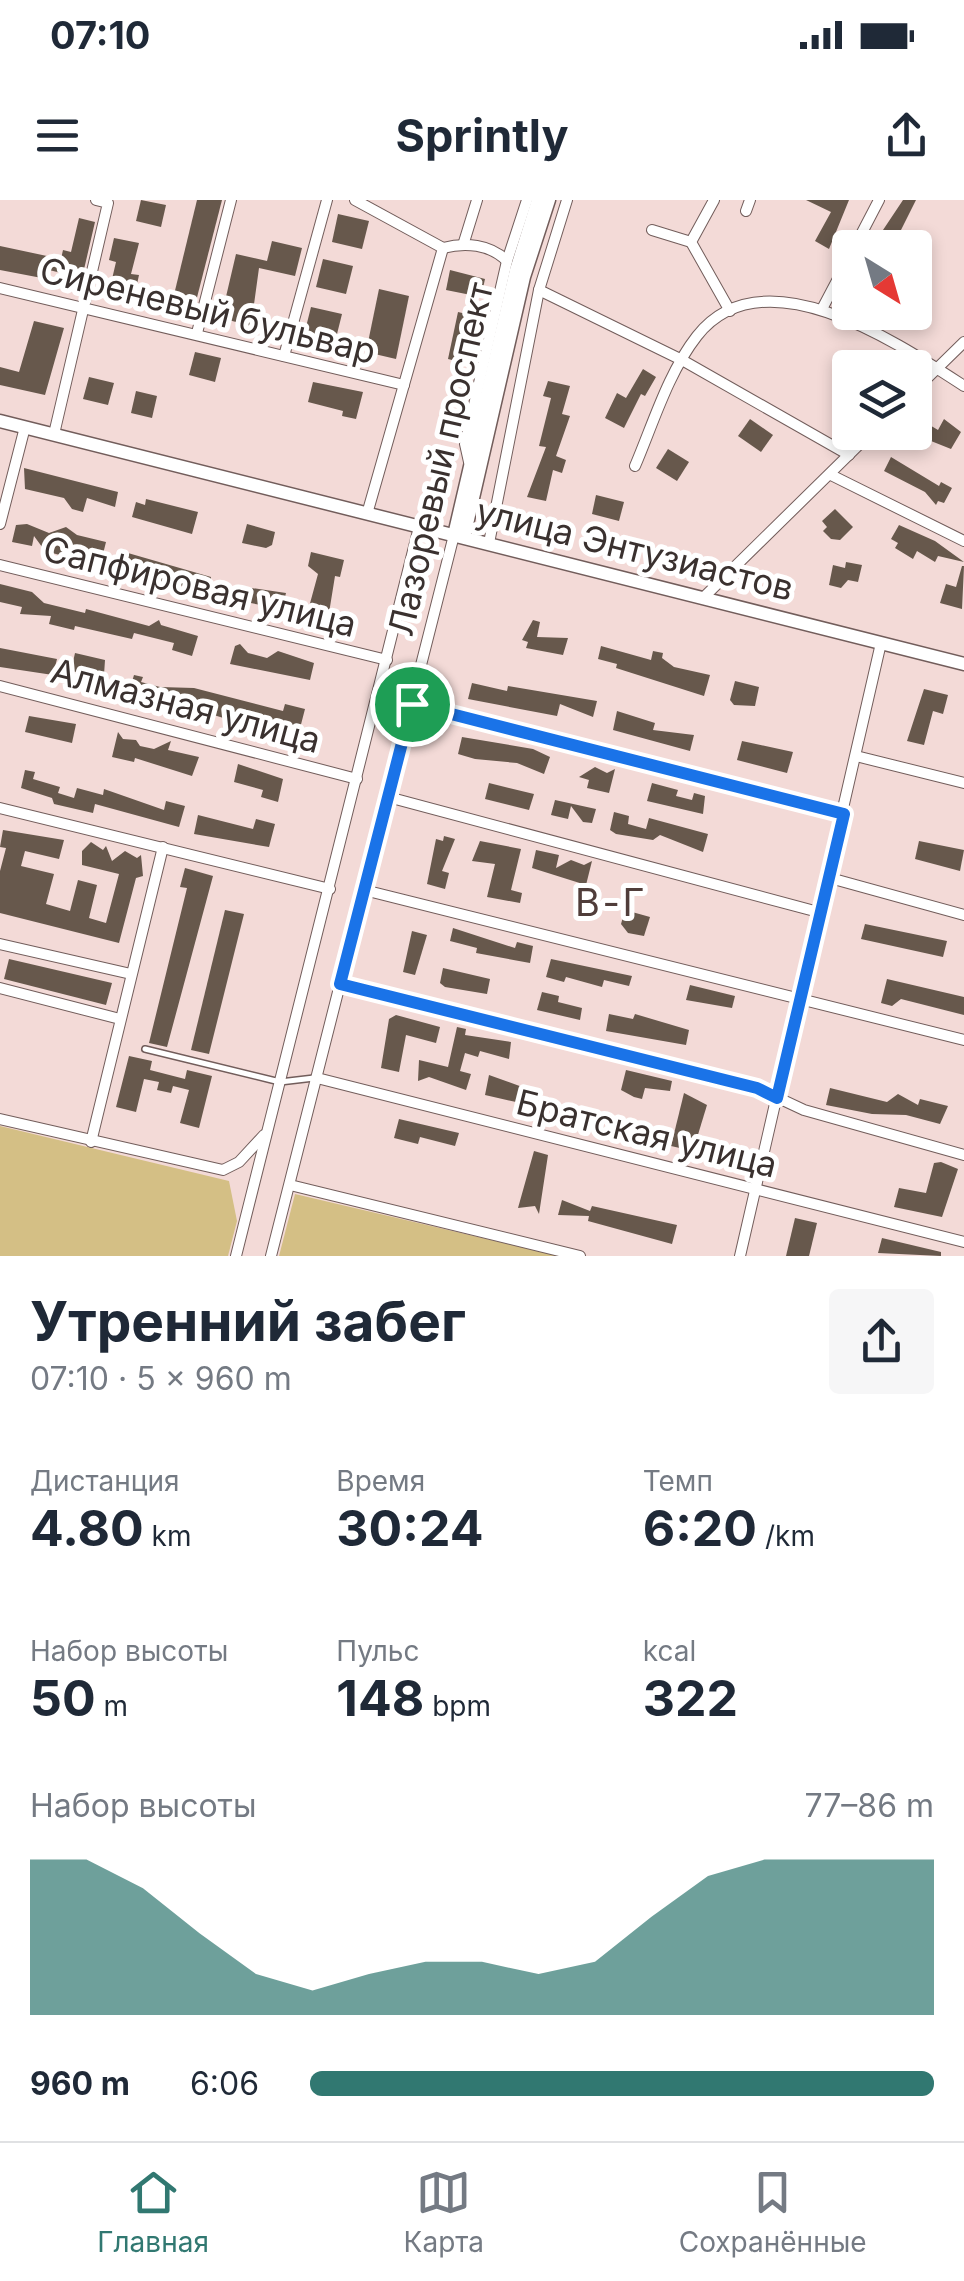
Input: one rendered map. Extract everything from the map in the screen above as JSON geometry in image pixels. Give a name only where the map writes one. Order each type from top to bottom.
[{"type":"street","points":[[197,333],[231,200]]},
{"type":"street","points":[[284,356],[327,200]]},
{"type":"street","points":[[356,200],[443,248],[464,242],[499,252],[508,262]]},
{"type":"street","points":[[464,242],[477,200]]},
{"type":"street","points":[[470,468],[465,444],[508,262],[527,200]]},
{"type":"street","name":"Лазоревый проспект","points":[[459,536],[470,468],[516,270],[538,200]]},
{"type":"street","name":"Лазоревый проспект","points":[[271,1256],[524,277],[549,200]]},
{"type":"street","points":[[489,543],[539,290],[566,200]]},
{"type":"street","points":[[691,242],[714,200]]},
{"type":"street","points":[[863,230],[879,200]]},
{"type":"street","points":[[54,434],[102,202]]},
{"type":"street","points":[[652,230],[691,242],[730,311]]},
{"type":"street","points":[[367,514],[443,248]]},
{"type":"street","name":"Сиреневый бульвар","points":[[0,288],[404,385]]},
{"type":"street","points":[[539,290],[682,360],[849,456]]},
{"type":"street","points":[[822,309],[832,290]]},
{"type":"street","points":[[634,466],[682,360],[700,332],[730,311],[768,300],[822,309],[964,386]]},
{"type":"street","points":[[932,373],[964,342]]},
{"type":"street","name":"улица Энтузиастов","points":[[0,421],[964,664]]},
{"type":"street","points":[[0,524],[25,427]]},
{"type":"street","points":[[704,597],[855,450]]},
{"type":"street","points":[[830,475],[964,541]]},
{"type":"street","name":"Лазоревый проспект","points":[[236,1256],[419,527]]},
{"type":"street","name":"Сапфировая улица","points":[[0,565],[387,660]]},
{"type":"street","points":[[740,1256],[802,1000],[881,643]]},
{"type":"street","name":"Алмазная улица","points":[[0,686],[357,778]]},
{"type":"street","points":[[412,704],[844,814]]},
{"type":"street","points":[[856,756],[964,783]]},
{"type":"street","points":[[388,797],[822,913]]},
{"type":"street","points":[[0,808],[330,889]]},
{"type":"street","points":[[91,1142],[163,847]]},
{"type":"street","points":[[830,878],[964,915]]},
{"type":"street","points":[[364,890],[964,1040]]},
{"type":"street","points":[[0,944],[131,974]]},
{"type":"street","name":"Братская улица","points":[[340,984],[757,1088],[804,1110],[964,1156]]},
{"type":"street","points":[[0,988],[120,1018]]},
{"type":"street","name":"Братская улица","points":[[317,1078],[964,1242]]},
{"type":"street","points":[[0,1119],[223,1170],[246,1156],[269,1126]]},
{"type":"street","points":[[290,1186],[580,1256]]},
{"type":"lane","points":[[146,1049],[280,1082],[317,1078]]},
{"type":"shaded area","points":[[0,1126],[229,1181],[237,1221],[228,1256],[0,1256]]},
{"type":"shaded area","points":[[295,1194],[559,1256],[279,1256]]},
{"type":"building","points":[[141,200],[166,205],[161,227],[136,221]]},
{"type":"building","points":[[197,200],[222,200],[193,313],[171,307]]},
{"type":"building","points":[[806,200],[849,200],[837,230],[832,230],[829,249],[815,241],[831,212]]},
{"type":"building","points":[[903,200],[916,200],[901,230],[883,230]]},
{"type":"building","points":[[338,214],[369,221],[362,249],[332,242]]},
{"type":"building","points":[[79,218],[95,222],[82,278],[49,270],[47,279],[0,270],[0,246],[61,259],[63,250],[71,252]]},
{"type":"building","points":[[114,238],[139,243],[131,274],[139,275],[134,298],[109,292],[116,262],[109,260]]},
{"type":"building","points":[[272,241],[302,248],[295,276],[259,268],[251,326],[221,318],[236,254],[267,261]]},
{"type":"building","points":[[323,259],[353,266],[346,294],[316,287]]},
{"type":"building","points":[[450,270],[485,279],[481,297],[446,290]]},
{"type":"building","points":[[379,289],[409,296],[396,359],[366,352]]},
{"type":"building","points":[[311,307],[342,314],[335,342],[304,335]]},
{"type":"building","points":[[458,312],[475,316],[464,363],[448,359]]},
{"type":"building","points":[[34,321],[64,328],[45,395],[0,385],[0,367],[19,372]]},
{"type":"building","points":[[195,352],[221,358],[215,382],[189,375]]},
{"type":"building","points":[[643,369],[656,377],[645,396],[641,394],[624,428],[605,418],[617,393],[626,398]]},
{"type":"building","points":[[89,377],[114,383],[108,405],[83,399]]},
{"type":"building","points":[[548,381],[570,386],[562,414],[570,416],[556,456],[566,460],[562,473],[553,470],[546,501],[527,497],[546,447],[539,446],[551,398],[543,396]]},
{"type":"building","points":[[313,382],[363,392],[356,419],[342,416],[343,411],[308,402]]},
{"type":"building","points":[[136,391],[157,396],[152,418],[131,413]]},
{"type":"building","points":[[750,419],[773,435],[761,452],[738,436]]},
{"type":"building","points":[[944,419],[961,432],[951,449],[932,441],[932,426],[938,430]]},
{"type":"building","points":[[668,449],[689,462],[677,481],[656,468]]},
{"type":"building","points":[[891,457],[939,486],[941,482],[952,488],[944,503],[938,501],[936,505],[925,492],[884,471]]},
{"type":"building","points":[[24,468],[118,492],[115,507],[87,498],[83,512],[72,509],[64,498],[25,489]]},
{"type":"building","points":[[596,495],[624,502],[619,521],[592,514]]},
{"type":"building","points":[[146,499],[198,512],[192,534],[132,517],[136,502],[145,505]]},
{"type":"building","points":[[835,509],[853,527],[840,540],[831,539],[823,531],[827,527],[822,521]]},
{"type":"building","points":[[27,524],[49,533],[66,527],[77,535],[106,542],[100,566],[45,551],[34,536],[32,546],[12,542],[16,525]]},
{"type":"building","points":[[247,524],[275,532],[272,545],[266,548],[242,543]]},
{"type":"building","points":[[899,525],[935,541],[964,562],[938,556],[935,562],[917,551],[913,559],[895,548],[898,543],[891,539]]},
{"type":"building","points":[[121,551],[211,577],[208,591],[116,572]]},
{"type":"building","points":[[311,552],[344,560],[340,577],[335,576],[329,613],[309,607],[318,574],[308,566]]},
{"type":"building","points":[[846,562],[862,565],[858,582],[848,580],[841,588],[829,585],[833,565],[845,568]]},
{"type":"building","points":[[962,566],[962,609],[940,603],[946,584],[956,587]]},
{"type":"building","points":[[0,584],[32,592],[44,603],[85,613],[86,609],[149,626],[159,620],[161,625],[198,636],[192,656],[172,650],[174,643],[134,633],[132,639],[75,626],[74,630],[49,624],[51,616],[20,614],[22,607],[0,602]]},
{"type":"building","points":[[238,586],[286,593],[282,609],[235,600]]},
{"type":"building","points":[[533,620],[540,622],[537,637],[568,638],[563,655],[526,648],[528,642],[522,640]]},
{"type":"building","points":[[240,644],[248,653],[267,658],[278,651],[314,663],[310,680],[230,664],[235,646]]},
{"type":"building","points":[[601,646],[651,660],[653,651],[663,653],[662,658],[674,667],[710,675],[704,696],[616,668],[617,664],[598,659]]},
{"type":"building","points":[[0,648],[57,659],[53,675],[0,667]]},
{"type":"building","points":[[75,653],[105,660],[104,675],[96,685],[83,682],[85,674],[71,671]]},
{"type":"building","points":[[134,675],[143,677],[141,682],[160,687],[194,688],[283,711],[285,704],[305,709],[298,736],[284,733],[286,725],[271,721],[268,733],[263,726],[249,726],[245,715],[236,722],[179,704],[177,710],[139,700],[128,695]]},
{"type":"building","points":[[735,681],[759,687],[755,706],[734,705],[730,700]]},
{"type":"building","points":[[472,683],[597,701],[593,717],[560,704],[557,716],[468,699]]},
{"type":"building","points":[[924,689],[948,695],[943,714],[933,711],[924,745],[907,741]]},
{"type":"building","points":[[617,711],[655,723],[653,730],[694,735],[690,751],[613,730]]},
{"type":"building","points":[[29,716],[76,724],[72,743],[25,732]]},
{"type":"building","points":[[118,732],[123,739],[136,740],[140,746],[154,749],[171,741],[168,750],[199,757],[192,776],[135,758],[134,762],[112,757]]},
{"type":"building","points":[[462,737],[533,749],[550,757],[544,774],[517,763],[475,759],[458,754]]},
{"type":"building","points":[[742,741],[793,752],[787,773],[737,760]]},
{"type":"building","points":[[238,764],[283,779],[278,802],[261,797],[263,790],[234,782]]},
{"type":"building","points":[[595,767],[607,773],[615,769],[609,793],[587,788],[589,780],[579,777]]},
{"type":"building","points":[[25,770],[35,772],[33,779],[60,787],[58,793],[74,798],[77,788],[103,795],[104,789],[164,810],[166,801],[185,806],[179,827],[95,804],[93,813],[54,804],[52,798],[21,788]]},
{"type":"building","points":[[489,783],[534,794],[529,810],[485,799]]},
{"type":"building","points":[[652,783],[678,790],[676,796],[692,800],[694,793],[705,796],[703,814],[647,801]]},
{"type":"building","points":[[555,800],[596,809],[592,823],[583,822],[571,806],[568,819],[551,815]]},
{"type":"building","points":[[614,812],[629,816],[628,824],[646,829],[649,818],[708,834],[703,852],[660,835],[653,840],[616,834],[610,830]]},
{"type":"building","points":[[198,815],[253,829],[256,819],[275,824],[269,847],[194,834]]},
{"type":"building","points":[[3,830],[64,840],[59,859],[25,851],[21,866],[54,874],[46,904],[70,911],[78,880],[97,885],[89,918],[106,923],[119,874],[82,865],[82,851],[91,842],[103,850],[106,846],[112,861],[125,851],[137,858],[141,855],[143,876],[136,878],[119,943],[0,913],[0,871],[6,848],[0,847]]},
{"type":"building","points":[[444,836],[455,839],[442,871],[449,873],[445,889],[427,884],[436,839],[443,841]]},
{"type":"building","points":[[480,841],[521,849],[511,890],[522,893],[520,903],[487,897],[495,864],[472,861]]},
{"type":"building","points":[[919,841],[964,850],[960,871],[915,859]]},
{"type":"building","points":[[536,850],[559,855],[556,868],[571,860],[584,865],[592,861],[586,885],[532,868]]},
{"type":"building","points":[[185,868],[213,876],[167,1047],[149,1043],[187,888],[180,887]]},
{"type":"building","points":[[225,910],[244,914],[209,1054],[191,1050]]},
{"type":"building","points":[[625,910],[650,917],[644,936],[628,933],[621,924]]},
{"type":"building","points":[[865,924],[947,941],[943,957],[861,939]]},
{"type":"building","points":[[453,928],[515,948],[517,942],[533,946],[530,963],[476,953],[477,948],[450,941]]},
{"type":"building","points":[[412,931],[427,935],[415,975],[403,972]]},
{"type":"building","points":[[9,959],[112,983],[106,1005],[4,979]]},
{"type":"building","points":[[551,959],[632,976],[629,986],[604,980],[602,987],[566,977],[564,982],[546,977]]},
{"type":"building","points":[[443,968],[490,979],[487,994],[445,987],[440,983]]},
{"type":"building","points":[[887,979],[964,997],[964,1015],[901,999],[892,1006],[881,1003]]},
{"type":"building","points":[[690,985],[735,996],[732,1008],[686,1000]]},
{"type":"building","points":[[542,992],[559,996],[558,1002],[582,1008],[580,1020],[537,1010]]},
{"type":"building","points":[[609,1014],[633,1019],[635,1014],[689,1030],[686,1045],[606,1031]]},
{"type":"building","points":[[396,1015],[440,1027],[436,1043],[406,1035],[399,1072],[381,1068],[389,1019]]},
{"type":"building","points":[[457,1027],[466,1029],[465,1035],[511,1042],[509,1059],[480,1051],[478,1057],[465,1053],[460,1071],[471,1074],[466,1090],[429,1077],[418,1081],[419,1060],[448,1067]]},
{"type":"building","points":[[129,1056],[152,1061],[150,1070],[185,1079],[187,1070],[212,1076],[199,1128],[180,1123],[189,1090],[173,1086],[171,1093],[157,1090],[159,1082],[144,1079],[136,1112],[116,1107]]},
{"type":"building","points":[[626,1070],[672,1081],[670,1091],[645,1088],[642,1099],[634,1097],[621,1090]]},
{"type":"building","points":[[489,1075],[536,1092],[525,1114],[516,1102],[485,1095]]},
{"type":"building","points":[[830,1088],[887,1102],[898,1094],[918,1105],[920,1099],[948,1106],[940,1124],[906,1115],[872,1114],[826,1105]]},
{"type":"building","points":[[684,1093],[707,1105],[693,1151],[671,1146]]},
{"type":"building","points":[[399,1119],[459,1133],[455,1146],[420,1137],[418,1144],[394,1138]]},
{"type":"building","points":[[534,1151],[548,1155],[539,1214],[535,1206],[518,1208]]},
{"type":"building","points":[[934,1163],[958,1169],[942,1217],[894,1207],[899,1188],[926,1193]]},
{"type":"building","points":[[562,1200],[590,1211],[592,1206],[677,1225],[672,1244],[588,1221],[589,1216],[558,1215]]},
{"type":"building","points":[[795,1218],[817,1223],[809,1256],[786,1256]]},
{"type":"building","points":[[882,1238],[941,1252],[941,1256],[878,1253]]},
{"type":"district","name":"В-Г","points":[[611,902]]},
{"type":"route","points":[[412,704],[844,814],[777,1098],[757,1088],[340,984],[412,704]]}]
